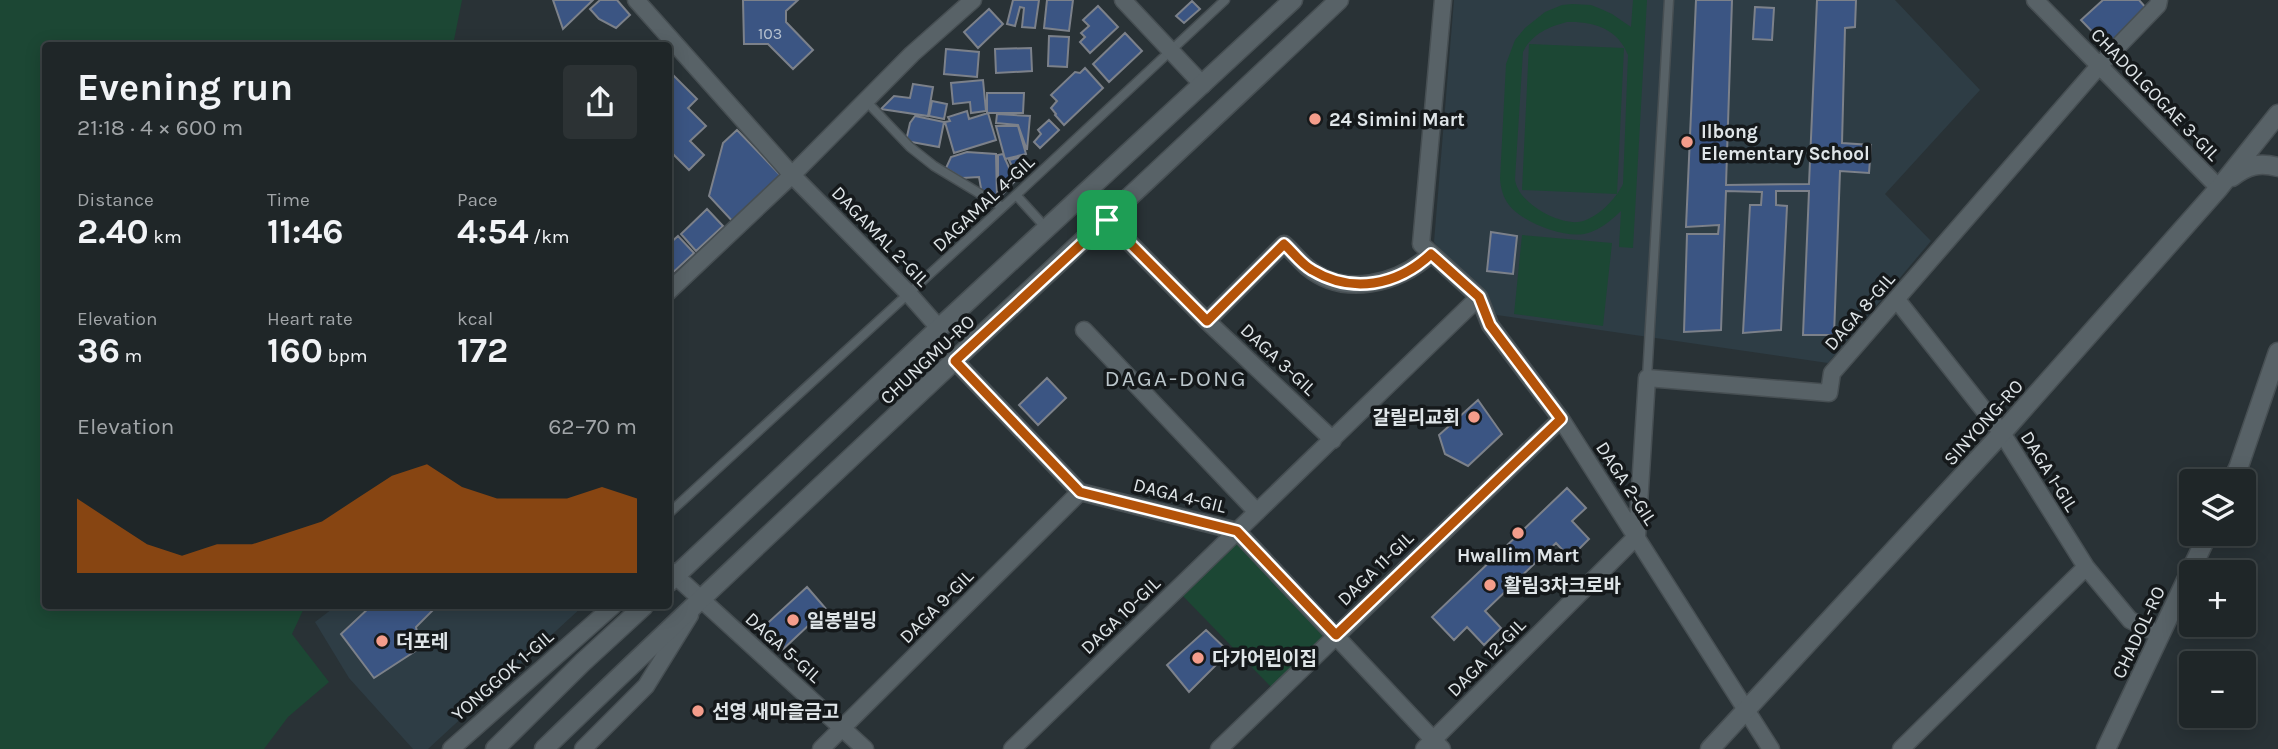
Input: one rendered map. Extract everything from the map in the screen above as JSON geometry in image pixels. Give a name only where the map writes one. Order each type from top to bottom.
[{"type":"main road","name":"CHUNGMU-RO","points":[[672,575],[1293,0]]},
{"type":"main road","name":"CHUNGMU-RO","points":[[544,749],[700,598],[1107,220],[1339,0]]},
{"type":"main road","name":"SINYONG-RO","points":[[1710,749],[2002,433],[2218,188],[2276,117]]},
{"type":"main road","points":[[2276,117],[2267,132],[2266,142],[2268,152],[2278,165]]},
{"type":"main road","points":[[2218,188],[2244,167],[2264,163],[2278,165]]},
{"type":"main road","points":[[2236,469],[2278,352]]},
{"type":"main road","name":"CHADOL-RO","points":[[2106,749],[2202,546]]},
{"type":"main road","points":[[495,749],[641,609]]},
{"type":"street","name":"DAGAMAL 2-GIL","points":[[636,0],[792,175],[939,328]]},
{"type":"street","points":[[672,288],[792,175],[912,54],[973,0]]},
{"type":"street","points":[[1123,0],[1203,85]]},
{"type":"street","points":[[1207,321],[1284,244],[1309,268],[1335,282],[1358,285],[1381,283],[1417,267],[1431,254],[1421,244],[1443,0]]},
{"type":"street","name":"CHADOLGOGAE 3-GIL","points":[[2035,0],[2218,188]]},
{"type":"street","name":"DAGA 8-GIL","points":[[1647,377],[1829,393],[1832,373],[2099,66],[2158,5],[2159,0]]},
{"type":"street","name":"DAGA 3-GIL","points":[[1107,220],[1207,321],[1333,440]]},
{"type":"street","name":"DAGA 2-GIL","points":[[1431,254],[1479,297],[1490,325],[1561,419],[1772,749]]},
{"type":"street","name":"DAGA 10-GIL","points":[[1012,749],[1479,297]]},
{"type":"street","name":"DAGA 1-GIL","points":[[1897,300],[2002,433],[2086,568],[2130,620],[2160,635]]},
{"type":"street","points":[[1084,330],[1257,512]]},
{"type":"street","points":[[955,361],[1080,492]]},
{"type":"street","points":[[1637,536],[1647,377]]},
{"type":"street","name":"DAGA 11-GIL","points":[[1219,749],[1561,419]]},
{"type":"street","name":"DAGA 4-GIL","points":[[1080,492],[1237,531],[1336,635],[1433,746]]},
{"type":"street","name":"DAGA 9-GIL","points":[[821,749],[1080,492]]},
{"type":"street","name":"DAGA 12-GIL","points":[[1433,746],[1637,536]]},
{"type":"street","points":[[1901,749],[2086,568]]},
{"type":"street","name":"DAGA 5-GIL","points":[[672,578],[700,598],[865,749]]},
{"type":"street","points":[[583,749],[646,686],[700,598]]},
{"type":"street","name":"YONGGOK 1-GIL","points":[[450,749],[611,609]]},
{"type":"lane","name":"DAGAMAL 4-GIL","points":[[672,510],[1225,0]]},
{"type":"lane","points":[[1647,377],[1669,0]]},
{"type":"lane","points":[[866,101],[910,147],[934,166],[1002,208]]},
{"type":"lane","points":[[1016,195],[1047,229]]},
{"type":"shaded area","name":"Ilbong Elementary School","points":[[1454,0],[1895,0],[1980,90],[1885,194],[1931,241],[1828,363],[1497,315],[1434,242]]},
{"type":"shaded area","points":[[332,609],[580,609],[428,749],[413,749],[349,678],[315,622]]},
{"type":"green space","points":[[0,0],[462,0],[454,42],[42,42],[42,609],[304,609],[292,634],[329,682],[288,717],[264,749],[0,749]]},
{"type":"green space","points":[[1633,0],[1647,0],[1633,248],[1619,247],[1621,211],[1594,231],[1565,234],[1533,223],[1515,211],[1505,199],[1500,179],[1506,64],[1515,40],[1525,28],[1545,12],[1572,4],[1591,5],[1612,14],[1631,27]],"holes":[[[1567,22],[1587,23],[1604,28],[1618,39],[1628,55],[1623,184],[1605,208],[1578,222],[1559,219],[1539,210],[1523,196],[1515,179],[1523,52],[1541,32]]]},
{"type":"green space","points":[[1529,44],[1624,48],[1617,194],[1522,190]]},
{"type":"green space","points":[[1522,235],[1612,243],[1603,326],[1514,314]]},
{"type":"green space","points":[[1229,544],[1245,544],[1322,627],[1322,641],[1273,689],[1181,594]]},
{"type":"building","points":[[553,0],[593,0],[563,29]]},
{"type":"building","points":[[600,0],[617,0],[630,15],[616,28],[599,19],[590,9]]},
{"type":"building","points":[[743,0],[798,0],[786,11],[786,22],[813,50],[793,69],[768,44],[744,44]]},
{"type":"building","points":[[1013,0],[1039,0],[1035,28],[1022,27],[1024,8],[1020,7],[1015,26],[1007,24]]},
{"type":"building","points":[[1047,0],[1073,0],[1069,31],[1044,28]]},
{"type":"building","points":[[1696,0],[1732,0],[1726,185],[1809,184],[1817,0],[1856,0],[1855,27],[1845,28],[1842,143],[1871,145],[1869,173],[1840,171],[1834,335],[1803,335],[1809,191],[1776,191],[1776,205],[1787,206],[1781,330],[1743,333],[1750,205],[1761,205],[1762,192],[1726,191],[1721,330],[1684,332],[1687,234],[1718,234],[1719,225],[1686,227]]},
{"type":"building","points":[[2103,0],[2139,0],[2147,9],[2107,47],[2081,20]]},
{"type":"building","points":[[1192,1],[1200,9],[1184,23],[1176,16]]},
{"type":"building","points":[[1098,6],[1118,27],[1090,53],[1080,42],[1085,37],[1081,33],[1089,26],[1083,20]]},
{"type":"building","points":[[1755,7],[1774,8],[1772,40],[1753,39]]},
{"type":"building","points":[[989,9],[1003,24],[978,48],[964,32]]},
{"type":"building","points":[[1125,33],[1142,51],[1109,82],[1093,64]]},
{"type":"building","points":[[1049,36],[1069,37],[1067,67],[1048,66]]},
{"type":"building","points":[[1031,48],[1032,71],[996,73],[995,49]]},
{"type":"building","points":[[946,49],[979,52],[977,77],[944,74]]},
{"type":"building","points":[[1085,68],[1103,88],[1064,125],[1051,108],[1057,101],[1051,95],[1075,72],[1080,73]]},
{"type":"building","points":[[672,74],[697,99],[688,108],[706,126],[690,141],[704,155],[689,170],[672,153]]},
{"type":"building","points":[[983,80],[986,111],[971,113],[970,102],[953,104],[951,83]]},
{"type":"building","points":[[913,84],[933,87],[928,116],[881,109],[894,96],[910,98]]},
{"type":"building","points":[[987,93],[1024,93],[1023,113],[987,113]]},
{"type":"building","points":[[932,101],[947,104],[944,119],[929,116]]},
{"type":"building","points":[[967,111],[969,119],[988,113],[996,140],[954,153],[945,122],[950,121],[948,117]]},
{"type":"building","points":[[997,114],[1030,116],[1027,150],[1018,125],[996,123]]},
{"type":"building","points":[[915,116],[944,122],[939,147],[906,141],[910,123]]},
{"type":"building","points":[[1049,120],[1059,130],[1040,148],[1034,142],[1041,134],[1038,130]]},
{"type":"building","points":[[996,126],[1018,126],[1026,154],[1005,159]]},
{"type":"building","points":[[737,130],[785,180],[736,225],[709,196],[723,143]]},
{"type":"building","points":[[967,152],[996,154],[997,198],[982,194],[979,177],[962,178],[946,168],[951,157]]},
{"type":"building","points":[[1003,154],[1015,181],[998,199],[998,155]]},
{"type":"building","points":[[1022,157],[1026,167],[1015,173],[1009,160]]},
{"type":"building","points":[[707,209],[723,226],[696,251],[681,234]]},
{"type":"building","points":[[1491,232],[1517,236],[1513,274],[1487,271]]},
{"type":"building","points":[[678,236],[694,253],[672,273],[672,241]]},
{"type":"building","points":[[1047,378],[1066,398],[1038,425],[1019,405]]},
{"type":"building","name":"갈릴리교회","points":[[1478,400],[1502,434],[1468,466],[1445,454],[1439,435]]},
{"type":"building","name":"활림3차크로바","points":[[1567,488],[1586,508],[1572,521],[1589,539],[1570,558],[1556,543],[1485,611],[1501,628],[1484,645],[1467,627],[1454,640],[1432,617]]},
{"type":"building","name":"일봉빌딩","points":[[807,587],[826,609],[779,653],[759,631]]},
{"type":"building","name":"더포레","points":[[368,609],[434,609],[416,627],[420,648],[374,678],[341,634]]},
{"type":"building","name":"다가어린이집","points":[[1206,630],[1229,652],[1189,692],[1167,665]]},
{"type":"place","name":"24 Simini Mart","points":[[1315,119]]},
{"type":"place","name":"Ilbong Elementary School","points":[[1687,142]]},
{"type":"place","name":"갈릴리교회","points":[[1474,417]]},
{"type":"place","name":"Hwallim Mart","points":[[1518,533]]},
{"type":"place","name":"활림3차크로바","points":[[1490,585]]},
{"type":"place","name":"일봉빌딩","points":[[793,620]]},
{"type":"place","name":"더포레","points":[[382,641]]},
{"type":"place","name":"다가어린이집","points":[[1198,658]]},
{"type":"place","name":"선영 새마을금고","points":[[698,711]]},
{"type":"district","name":"DAGA-DONG","points":[[1176,378]]},
{"type":"route","points":[[1107,220],[1207,321],[1284,244],[1309,268],[1335,282],[1358,285],[1381,283],[1417,267],[1431,254],[1479,297],[1490,325],[1561,419],[1336,635],[1237,531],[1080,492],[955,361],[1107,220]]}]
